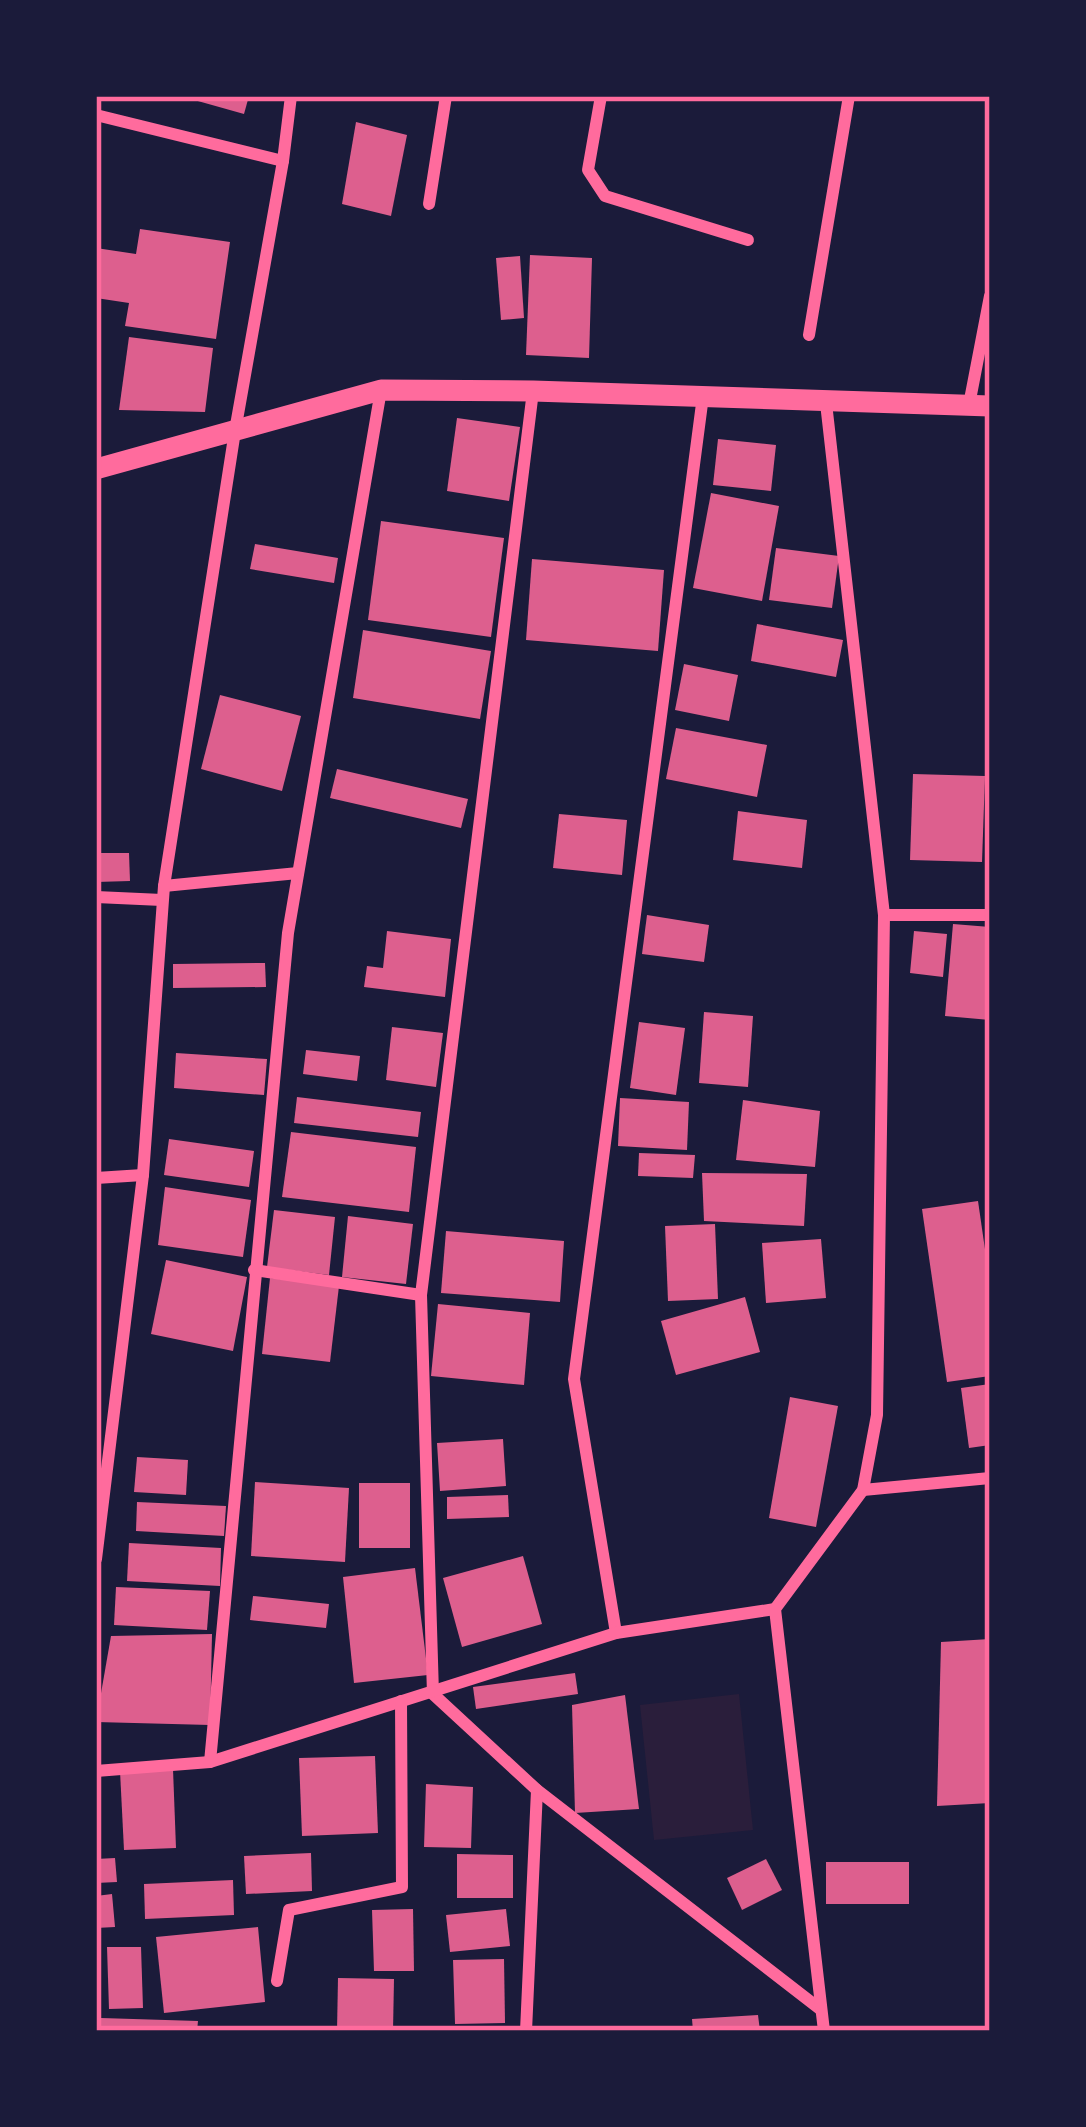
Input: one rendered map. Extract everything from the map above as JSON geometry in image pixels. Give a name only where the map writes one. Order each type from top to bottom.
[{"type":"street","points":[[96,1559],[143,1174],[163,893],[291,96]]},
{"type":"street","points":[[429,204],[446,96]]},
{"type":"street","points":[[602,96],[588,170],[605,196],[748,239]]},
{"type":"street","points":[[809,335],[849,96]]},
{"type":"street","points":[[96,115],[284,161]]},
{"type":"street","points":[[96,469],[381,390],[980,406],[990,296]]},
{"type":"street","points":[[210,1762],[288,933],[381,390]]},
{"type":"street","points":[[532,391],[421,1295],[433,1694],[537,1790],[820,2009]]},
{"type":"street","points":[[616,1633],[574,1379],[703,396]]},
{"type":"street","points":[[824,2031],[775,1609],[863,1490],[877,1415],[884,915],[826,403]]},
{"type":"street","points":[[96,897],[163,893],[298,873]]},
{"type":"street","points":[[884,915],[990,916]]},
{"type":"street","points":[[96,1178],[143,1174]]},
{"type":"street","points":[[254,1270],[421,1295]]},
{"type":"street","points":[[863,1490],[990,1478]]},
{"type":"street","points":[[96,1772],[210,1762],[616,1633],[775,1609]]},
{"type":"street","points":[[277,1982],[289,1910],[402,1887],[401,1701]]},
{"type":"street","points":[[526,2031],[537,1790]]},
{"type":"shaded area","points":[[739,1694],[753,1830],[654,1840],[640,1705]]},
{"type":"building","points":[[180,96],[249,96],[244,114]]},
{"type":"building","points":[[356,122],[407,135],[391,216],[342,204]]},
{"type":"building","points":[[140,229],[230,242],[216,339],[125,326],[129,303],[96,298],[96,248],[136,254]]},
{"type":"building","points":[[530,255],[592,258],[589,358],[526,355]]},
{"type":"building","points":[[520,256],[524,318],[501,320],[496,258]]},
{"type":"building","points":[[129,337],[213,348],[205,412],[119,410]]},
{"type":"building","points":[[457,418],[520,427],[509,501],[447,491]]},
{"type":"building","points":[[718,439],[776,445],[771,491],[713,485]]},
{"type":"building","points":[[711,493],[779,506],[762,601],[693,588]]},
{"type":"building","points":[[381,521],[504,538],[491,637],[368,620]]},
{"type":"building","points":[[255,544],[338,558],[334,583],[250,569]]},
{"type":"building","points":[[776,548],[839,556],[832,608],[769,600]]},
{"type":"building","points":[[532,559],[664,570],[658,651],[526,640]]},
{"type":"building","points":[[757,624],[843,640],[836,677],[751,661]]},
{"type":"building","points":[[363,630],[491,651],[480,719],[353,698]]},
{"type":"building","points":[[684,664],[738,675],[729,721],[675,710]]},
{"type":"building","points":[[220,695],[301,716],[282,791],[201,769]]},
{"type":"building","points":[[676,728],[767,745],[757,797],[666,779]]},
{"type":"building","points":[[337,769],[468,799],[461,828],[330,798]]},
{"type":"building","points":[[913,774],[985,776],[982,862],[910,860]]},
{"type":"building","points":[[738,811],[807,820],[802,868],[733,860]]},
{"type":"building","points":[[559,814],[627,820],[622,875],[553,868]]},
{"type":"building","points":[[96,853],[129,853],[130,881],[96,882]]},
{"type":"building","points":[[647,915],[709,925],[704,962],[642,954]]},
{"type":"building","points":[[953,924],[990,927],[990,1020],[945,1016]]},
{"type":"building","points":[[387,931],[451,939],[445,997],[364,987],[367,966],[383,968]]},
{"type":"building","points":[[914,931],[947,934],[943,977],[910,973]]},
{"type":"building","points":[[265,963],[266,987],[173,988],[173,964]]},
{"type":"building","points":[[704,1012],[753,1016],[748,1087],[699,1083]]},
{"type":"building","points":[[639,1022],[685,1028],[676,1095],[630,1088]]},
{"type":"building","points":[[392,1027],[443,1033],[436,1087],[386,1080]]},
{"type":"building","points":[[306,1050],[360,1056],[357,1081],[303,1074]]},
{"type":"building","points":[[176,1053],[267,1059],[264,1095],[174,1088]]},
{"type":"building","points":[[297,1097],[421,1112],[418,1137],[294,1123]]},
{"type":"building","points":[[620,1098],[689,1102],[687,1150],[618,1146]]},
{"type":"building","points":[[743,1100],[820,1111],[815,1167],[736,1160]]},
{"type":"building","points":[[291,1132],[416,1147],[409,1212],[282,1197]]},
{"type":"building","points":[[169,1139],[254,1151],[249,1187],[164,1175]]},
{"type":"building","points":[[639,1153],[695,1155],[693,1178],[638,1176]]},
{"type":"building","points":[[702,1173],[807,1174],[804,1226],[704,1221]]},
{"type":"building","points":[[165,1187],[251,1200],[243,1257],[158,1245]]},
{"type":"building","points":[[978,1201],[990,1284],[990,1376],[947,1382],[922,1209]]},
{"type":"building","points":[[274,1210],[335,1217],[329,1275],[267,1267]]},
{"type":"building","points":[[348,1216],[413,1224],[406,1284],[342,1277]]},
{"type":"building","points":[[715,1224],[718,1299],[668,1301],[665,1226]]},
{"type":"building","points":[[446,1231],[564,1241],[560,1302],[441,1293]]},
{"type":"building","points":[[821,1239],[826,1298],[766,1303],[762,1243]]},
{"type":"building","points":[[166,1260],[247,1277],[233,1351],[151,1334]]},
{"type":"building","points":[[270,1278],[339,1286],[330,1362],[262,1354]]},
{"type":"building","points":[[745,1297],[760,1352],[676,1375],[661,1321]]},
{"type":"building","points":[[438,1304],[530,1313],[524,1385],[431,1376]]},
{"type":"building","points":[[990,1384],[990,1445],[969,1448],[961,1388]]},
{"type":"building","points":[[790,1397],[838,1406],[816,1527],[769,1518]]},
{"type":"building","points":[[503,1439],[506,1486],[440,1491],[437,1443]]},
{"type":"building","points":[[137,1457],[188,1460],[186,1495],[134,1492]]},
{"type":"building","points":[[255,1482],[349,1488],[345,1562],[251,1556]]},
{"type":"building","points":[[359,1483],[410,1483],[410,1548],[359,1548]]},
{"type":"building","points":[[508,1495],[509,1517],[447,1519],[447,1497]]},
{"type":"building","points":[[137,1502],[226,1506],[224,1536],[136,1531]]},
{"type":"building","points":[[129,1543],[221,1548],[220,1586],[127,1581]]},
{"type":"building","points":[[523,1556],[542,1624],[462,1647],[443,1578]]},
{"type":"building","points":[[415,1568],[428,1675],[354,1683],[343,1577]]},
{"type":"building","points":[[116,1587],[210,1591],[207,1630],[114,1625]]},
{"type":"building","points":[[253,1596],[329,1604],[326,1628],[250,1620]]},
{"type":"building","points":[[212,1634],[210,1725],[96,1722],[111,1636]]},
{"type":"building","points":[[990,1639],[990,1803],[937,1806],[941,1642]]},
{"type":"building","points":[[575,1673],[578,1694],[476,1709],[473,1687]]},
{"type":"building","points":[[625,1695],[639,1809],[575,1813],[572,1705]]},
{"type":"building","points":[[375,1756],[378,1833],[302,1836],[299,1758]]},
{"type":"building","points":[[173,1769],[176,1848],[124,1850],[120,1771]]},
{"type":"building","points":[[426,1784],[473,1787],[471,1848],[424,1847]]},
{"type":"building","points":[[311,1853],[312,1891],[246,1894],[244,1856]]},
{"type":"building","points":[[457,1854],[513,1855],[513,1898],[457,1898]]},
{"type":"building","points":[[115,1858],[117,1882],[96,1883],[96,1859]]},
{"type":"building","points":[[766,1859],[782,1890],[742,1910],[727,1878]]},
{"type":"building","points":[[826,1862],[909,1862],[909,1904],[826,1904]]},
{"type":"building","points":[[233,1880],[234,1915],[145,1919],[144,1884]]},
{"type":"building","points":[[112,1894],[115,1927],[96,1928],[96,1896]]},
{"type":"building","points":[[413,1909],[414,1971],[374,1971],[372,1910]]},
{"type":"building","points":[[506,1909],[510,1946],[450,1952],[446,1915]]},
{"type":"building","points":[[258,1927],[265,2002],[164,2013],[156,1937]]},
{"type":"building","points":[[107,1947],[141,1947],[143,2008],[109,2009]]},
{"type":"building","points":[[504,1959],[505,2023],[455,2024],[453,1960]]},
{"type":"building","points":[[338,1978],[394,1979],[393,2031],[337,2031]]},
{"type":"building","points":[[758,2015],[760,2031],[693,2031],[692,2019]]},
{"type":"building","points":[[101,2018],[198,2021],[197,2031],[101,2031]]}]
